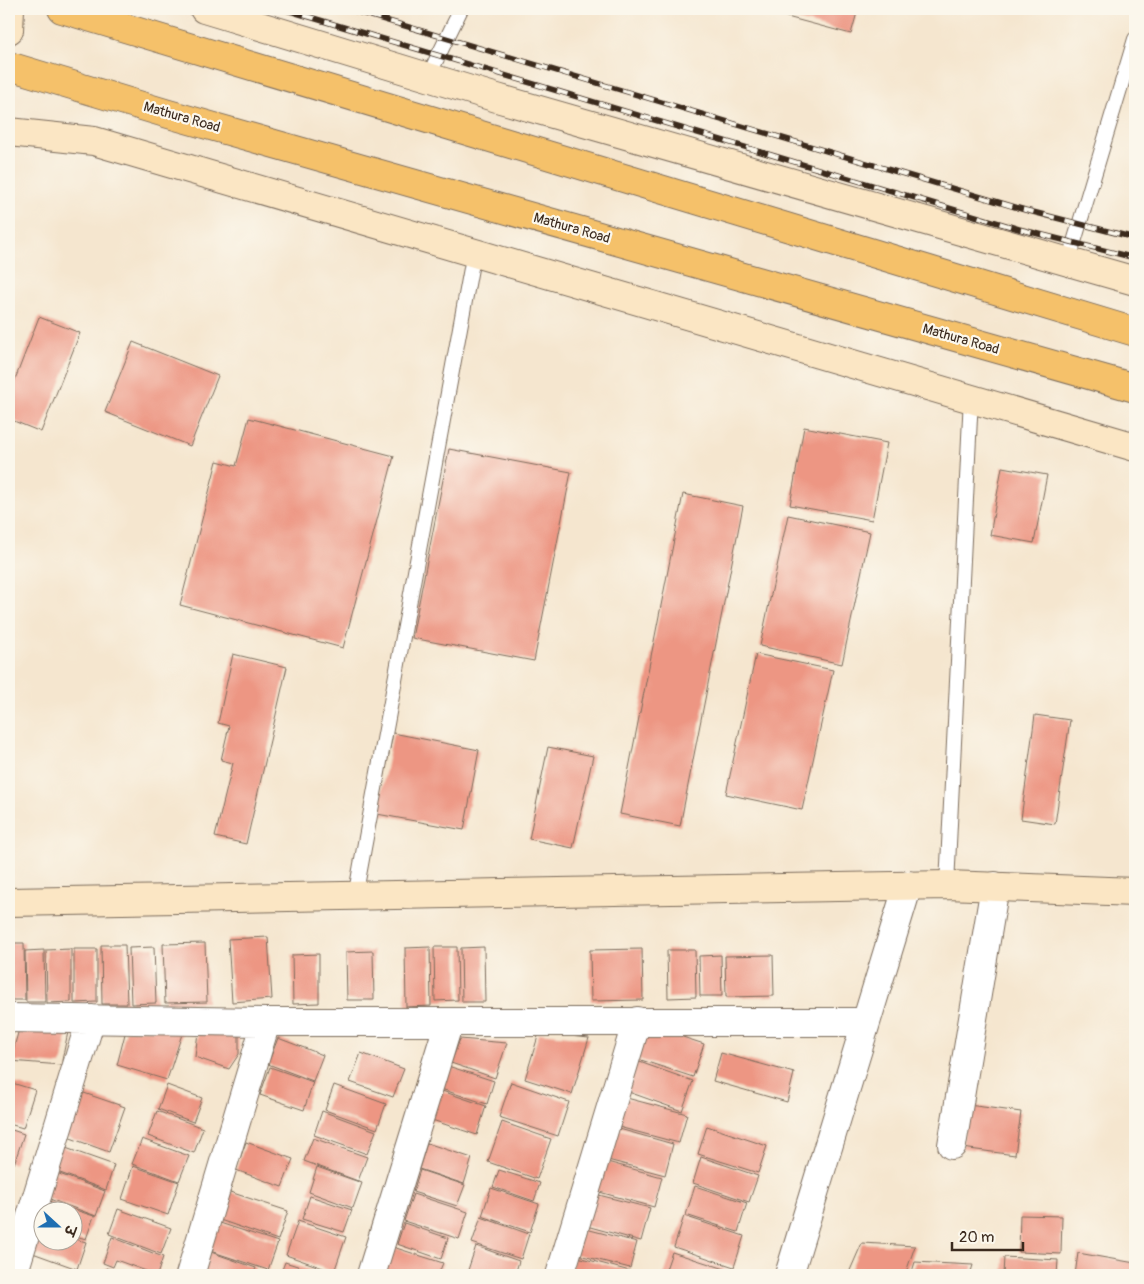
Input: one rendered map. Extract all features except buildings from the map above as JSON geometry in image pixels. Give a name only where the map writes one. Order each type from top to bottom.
[{"type":"highway","points":[[62,9],[1135,332]]},
{"type":"highway","name":"Mathura Road","points":[[9,66],[213,126],[1135,388]]},
{"type":"main road","points":[[9,30],[10,9]]},
{"type":"main road","points":[[204,9],[428,77],[1135,281]]},
{"type":"main road","points":[[9,132],[94,141],[1135,446]]},
{"type":"main road","points":[[9,902],[355,897],[908,885],[995,886],[1135,892]]},
{"type":"street","points":[[789,1275],[908,885]]},
{"type":"street","points":[[952,1145],[995,886]]},
{"type":"street","points":[[9,1018],[266,1022],[866,1022]]},
{"type":"street","points":[[14,1275],[91,1019]]},
{"type":"street","points":[[560,1275],[637,1021]]},
{"type":"street","points":[[190,1275],[266,1022]]},
{"type":"street","points":[[371,1275],[449,1022]]},
{"type":"lane","points":[[428,77],[461,9]]},
{"type":"lane","points":[[1068,262],[1135,39]]},
{"type":"lane","points":[[355,897],[474,252]]},
{"type":"lane","points":[[948,885],[971,398]]},
{"type":"railway","points":[[283,9],[1019,229],[1135,258]]},
{"type":"railway","points":[[348,9],[1025,210],[1135,238]]}]
